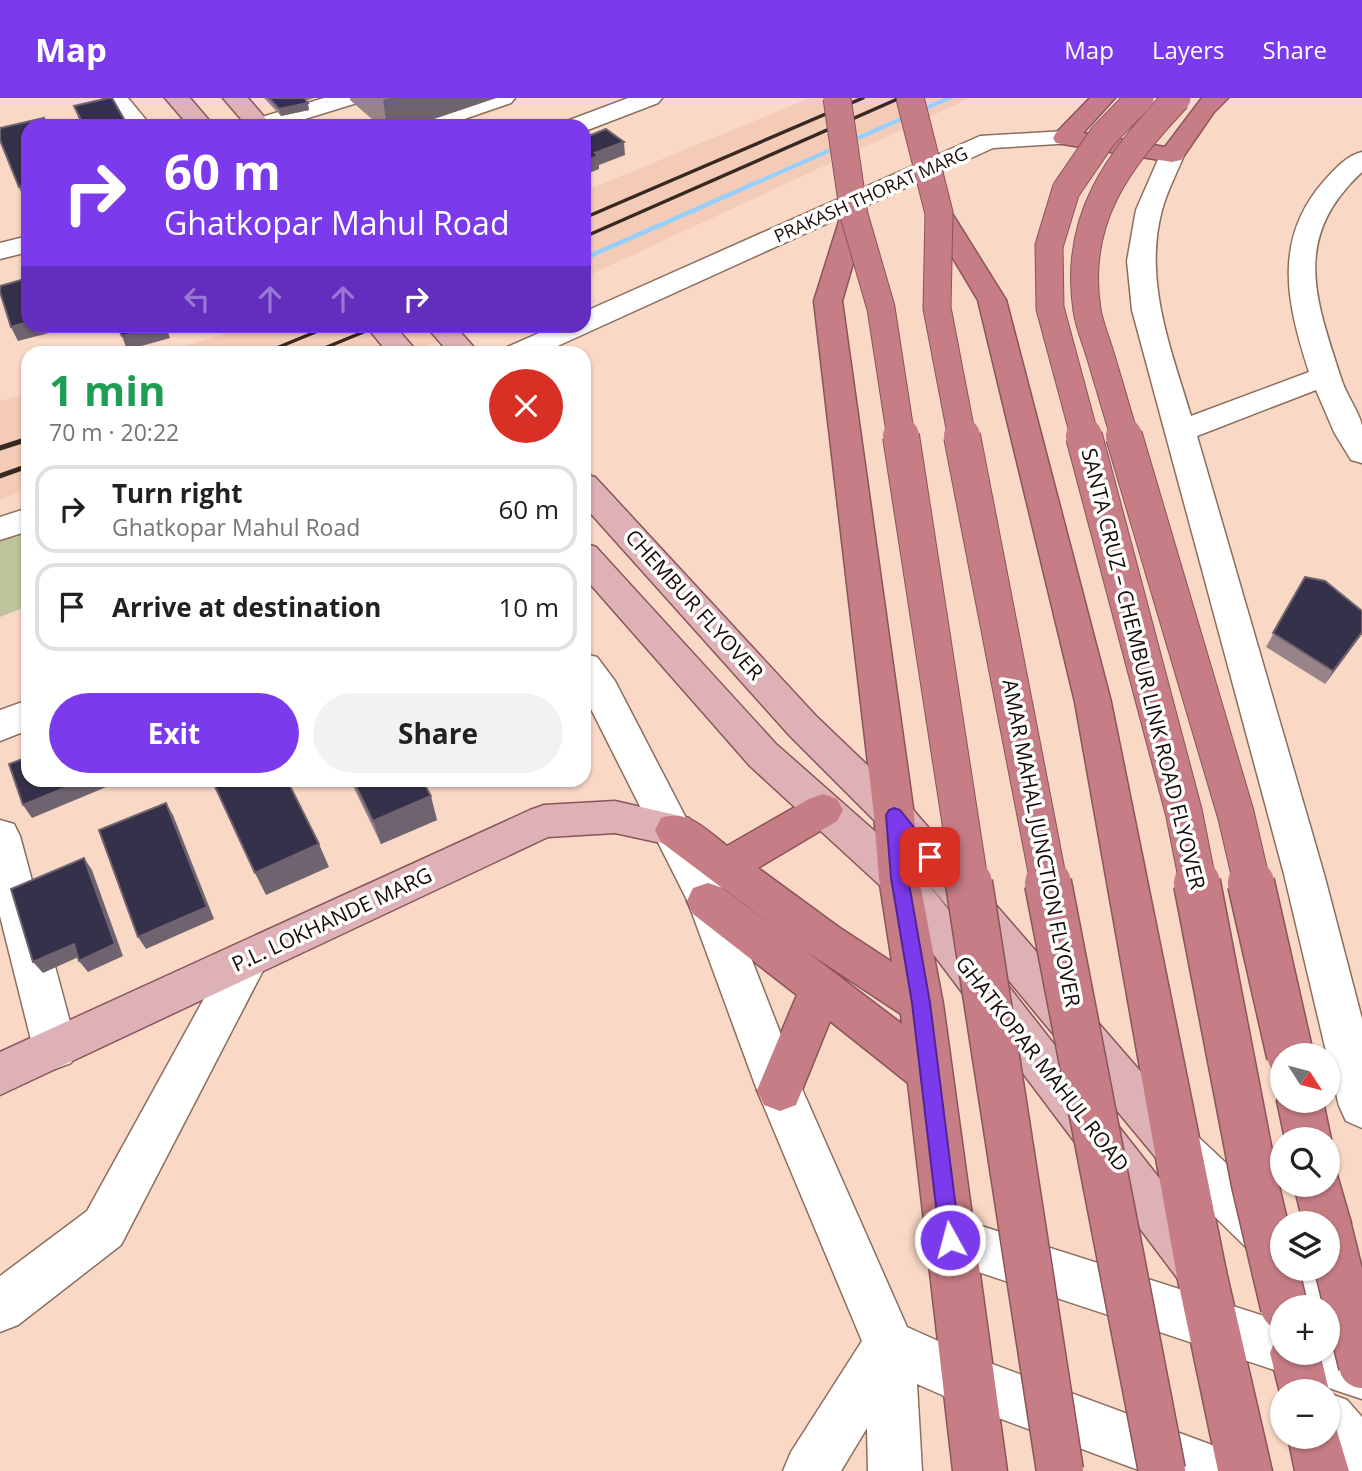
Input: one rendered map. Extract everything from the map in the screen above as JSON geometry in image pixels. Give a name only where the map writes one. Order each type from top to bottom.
[{"type":"highway","points":[[837,98],[854,215],[883,321],[1060,1471]]},
{"type":"highway","points":[[910,98],[939,213],[992,300],[1093,702],[1201,1271],[1270,1335]]},
{"type":"highway","points":[[1065,138],[1103,98]]},
{"type":"highway","name":"SANTA CRUZ – CHEMBUR LINK ROAD FLYOVER","points":[[1140,98],[1103,136],[1066,190],[1049,246],[1050,308],[1184,813],[1255,1184],[1270,1319]]},
{"type":"highway","name":"SANTA CRUZ – CHEMBUR LINK ROAD FLYOVER","points":[[1177,98],[1133,144],[1100,197],[1085,251],[1087,310],[1236,815],[1287,1043]]},
{"type":"highway","points":[[1172,155],[1205,107],[1216,98]]},
{"type":"highway","name":"PRAKASH THORAT MARG","points":[[1065,138],[1172,155]]},
{"type":"highway","name":"AMAR MAHAL JUNCTION FLYOVER","points":[[939,213],[937,308],[1162,1471]]},
{"type":"highway","points":[[854,215],[828,301],[894,815],[899,878],[921,1003],[927,1070],[980,1471]]},
{"type":"highway","points":[[716,884],[823,810]]},
{"type":"highway","points":[[716,884],[820,990],[927,1070]]},
{"type":"highway","points":[[716,884],[825,941],[921,1003]]},
{"type":"highway","points":[[780,1090],[820,990]]},
{"type":"highway","points":[[1340,1274],[1362,1364]]},
{"type":"highway","points":[[1245,1471],[1270,1347]]},
{"type":"highway","points":[[1317,1449],[1322,1471]]},
{"type":"main road","points":[[177,98],[196,119]]},
{"type":"main road","points":[[234,98],[260,119]]},
{"type":"main road","points":[[446,333],[459,346]]},
{"type":"main road","name":"CHEMBUR FLYOVER","points":[[591,493],[803,726]]},
{"type":"main road","name":"GHATKOPAR MAHUL ROAD","points":[[591,563],[763,755],[899,878],[1201,1271]]},
{"type":"main road","name":"GHATKOPAR MAHUL ROAD","points":[[803,726],[894,815],[1178,1149]]},
{"type":"main road","name":"P.L. LOKHANDE MARG","points":[[0,1074],[544,821],[615,817],[675,830]]},
{"type":"street","points":[[115,98],[133,119]]},
{"type":"street","points":[[250,98],[264,119]]},
{"type":"street","points":[[285,119],[349,98]]},
{"type":"street","points":[[442,119],[503,98]]},
{"type":"street","points":[[591,120],[650,98]]},
{"type":"street","points":[[320,107],[336,119]]},
{"type":"street","name":"PRAKASH THORAT MARG","points":[[591,320],[989,141],[1065,138]]},
{"type":"street","points":[[1172,155],[1149,210],[1141,261],[1146,310],[1304,874],[1362,1106]]},
{"type":"street","points":[[1362,159],[1329,188],[1306,232],[1302,271],[1310,334],[1343,425],[1362,453]]},
{"type":"street","points":[[0,251],[21,246]]},
{"type":"street","points":[[533,346],[562,333]]},
{"type":"street","points":[[1180,431],[1326,376]]},
{"type":"street","points":[[0,529],[21,522]]},
{"type":"street","points":[[591,676],[602,691],[675,830],[716,884],[780,1090],[889,1345],[895,1471]]},
{"type":"street","points":[[0,726],[21,717]]},
{"type":"street","points":[[0,836],[55,1048]]},
{"type":"street","points":[[0,1307],[104,1228],[248,959]]},
{"type":"street","name":"GHATKOPAR MAHUL ROAD","points":[[1178,1149],[1270,1237]]},
{"type":"street","points":[[950,1240],[1270,1336]]},
{"type":"street","points":[[1315,1281],[1362,1326]]},
{"type":"street","points":[[889,1345],[969,1381],[1212,1471]]},
{"type":"street","points":[[810,1471],[889,1345]]},
{"type":"street","points":[[1340,1364],[1362,1373]]},
{"type":"street","points":[[1340,1432],[1362,1456]]},
{"type":"shaded area","points":[[810,98],[970,98],[591,274],[591,189]]},
{"type":"shaded area","points":[[228,333],[461,333],[426,346],[185,346]]},
{"type":"shaded area","points":[[21,395],[21,492],[0,499],[0,401]]},
{"type":"green space","points":[[21,532],[21,609],[0,617],[0,539]]},
{"type":"building","points":[[112,98],[124,119],[80,119],[74,106]]},
{"type":"building","points":[[269,98],[304,98],[308,103],[279,109]]},
{"type":"building","points":[[21,123],[21,187],[0,140],[0,128]]},
{"type":"building","points":[[606,129],[624,142],[595,153],[598,156],[591,158],[591,135]]},
{"type":"building","points":[[21,280],[21,324],[11,327],[0,286]]},
{"type":"building","points":[[1305,577],[1325,581],[1362,611],[1362,632],[1333,671],[1273,633]]},
{"type":"building","points":[[21,760],[21,787],[67,787],[23,805],[9,764]]},
{"type":"building","points":[[215,787],[290,787],[319,844],[255,873]]},
{"type":"building","points":[[356,787],[426,787],[431,796],[373,821]]},
{"type":"building","points":[[166,803],[207,907],[138,937],[99,830]]},
{"type":"building","points":[[84,858],[115,944],[79,961],[74,944],[33,962],[11,889]]},
{"type":"waterway","points":[[591,256],[950,98]]},
{"type":"railway","points":[[591,215],[863,98]]},
{"type":"railway","points":[[591,234],[900,98]]},
{"type":"railway","points":[[281,346],[313,333]]},
{"type":"railway","points":[[329,346],[361,333]]},
{"type":"railway","points":[[0,448],[21,441]]},
{"type":"railway","points":[[0,476],[21,468]]},
{"type":"route","points":[[930,857],[894,815],[899,878],[921,1003],[927,1070],[950,1240]]}]
